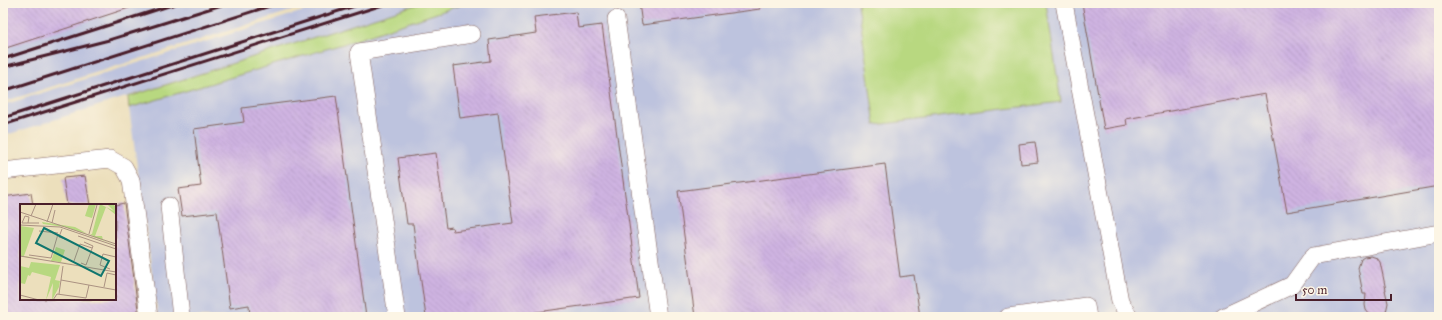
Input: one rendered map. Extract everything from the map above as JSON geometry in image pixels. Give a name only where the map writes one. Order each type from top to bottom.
[{"type":"lane","points":[[1064,3],[1120,301],[1129,317]]},
{"type":"lane","points":[[616,19],[658,317]]},
{"type":"lane","points":[[397,317],[359,52],[472,34]]},
{"type":"lane","points":[[3,171],[110,160],[124,167],[131,180],[149,317]]},
{"type":"lane","points":[[169,206],[181,317]]},
{"type":"lane","points":[[1223,317],[1292,285],[1313,256],[1439,233]]},
{"type":"lane","points":[[1008,317],[1086,306],[1088,317]]},
{"type":"shaded area","points":[[3,3],[316,3],[3,102]]},
{"type":"shaded area","points":[[329,3],[421,3],[3,136],[3,105]]},
{"type":"shaded area","points":[[467,3],[858,3],[875,125],[1061,102],[1046,3],[1439,3],[1439,317],[158,317],[129,108],[353,41]]},
{"type":"green space","points":[[421,3],[467,3],[353,41],[129,108],[128,97]]},
{"type":"green space","points":[[858,3],[1046,3],[1061,102],[875,125]]},
{"type":"building","points":[[3,3],[138,3],[138,5],[3,49]]},
{"type":"building","points":[[639,3],[760,3],[760,9],[642,25]]},
{"type":"building","points":[[1082,3],[1439,3],[1439,186],[1287,212],[1265,94],[1126,119],[1127,125],[1104,129]]},
{"type":"building","points":[[576,12],[578,28],[602,25],[639,298],[501,317],[426,317],[413,224],[407,224],[398,158],[436,153],[446,228],[452,227],[453,231],[513,223],[498,113],[460,118],[453,66],[491,61],[489,40],[536,33],[534,17]]},
{"type":"building","points":[[336,96],[366,317],[250,317],[249,305],[230,308],[217,212],[182,216],[178,189],[201,186],[194,129],[244,122],[242,108]]},
{"type":"building","points":[[1035,142],[1038,162],[1021,164],[1019,144]]},
{"type":"building","points":[[885,164],[900,277],[914,275],[920,317],[695,317],[678,191]]},
{"type":"building","points":[[85,176],[90,204],[67,204],[63,178]]},
{"type":"building","points":[[31,193],[33,204],[20,204],[20,300],[116,300],[116,205],[124,203],[139,317],[3,317],[3,197]]},
{"type":"building","points":[[1371,256],[1377,258],[1380,262],[1388,303],[1386,312],[1377,316],[1369,314],[1366,310],[1366,294],[1363,294],[1358,268],[1361,259]]},
{"type":"railway","points":[[3,59],[178,3]]},
{"type":"railway","points":[[3,67],[109,40],[228,3]]},
{"type":"railway","points":[[3,91],[279,3]]},
{"type":"railway","points":[[3,118],[364,3]]},
{"type":"railway","points":[[3,125],[389,3]]}]
